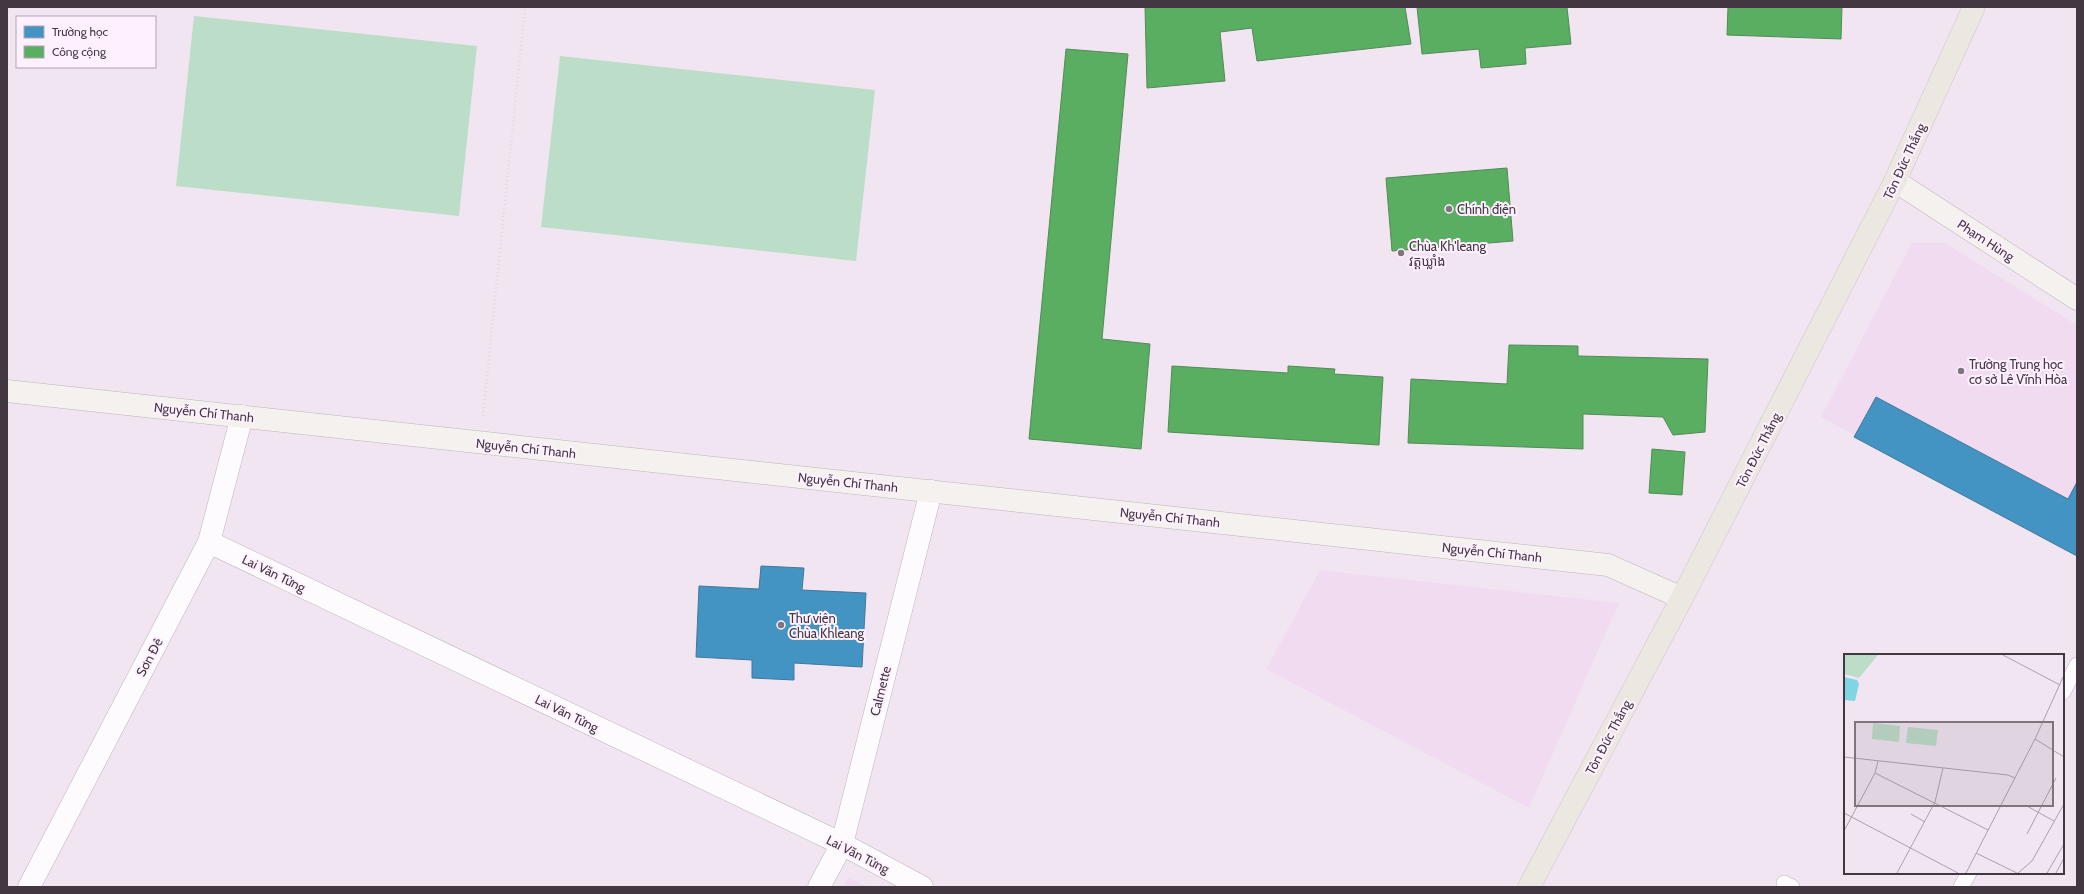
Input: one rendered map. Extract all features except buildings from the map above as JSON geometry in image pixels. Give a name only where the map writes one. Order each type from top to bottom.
[{"type":"main road","name":"Tôn Đức Thắng","points":[[1529,887],[1682,598],[1895,181],[1974,7]]},
{"type":"main road","name":"Phạm Hùng","points":[[1895,181],[2077,299]]},
{"type":"main road","name":"Nguyễn Chí Thanh","points":[[7,391],[1608,565],[1682,598]]},
{"type":"street","name":"Sơn Đê","points":[[29,887],[209,542],[242,416]]},
{"type":"street","name":"Calmette","points":[[819,887],[842,844],[931,491]]},
{"type":"street","name":"Lai Văn Tửng","points":[[209,542],[842,844],[922,887]]},
{"type":"lane","points":[[2064,690],[2077,666]]},
{"type":"lane","points":[[1962,887],[1968,874]]},
{"type":"path","points":[[480,443],[525,7]]},
{"type":"shaded area","name":"Trường Trung học cơ sở Lê Vĩnh Hòa","points":[[1912,243],[1945,243],[2077,325],[2077,557],[1821,417]]},
{"type":"shaded area","points":[[1320,570],[1619,603],[1529,808],[1266,669]]},
{"type":"shaded area","points":[[848,877],[868,887],[843,887]]},
{"type":"green space","points":[[194,16],[477,46],[459,216],[176,186]]},
{"type":"green space","points":[[560,56],[875,90],[856,261],[541,227]]},
{"type":"place","name":"Chính điện","points":[[1449,209]]},
{"type":"place","name":"Chùa Kh'leang វត្តឃ្លាំង","points":[[1401,253]]},
{"type":"place","name":"Trường Trung học cơ sở Lê Vĩnh Hòa","points":[[1961,371]]},
{"type":"place","name":"Thư viện Chùa Khleang","points":[[781,625]]}]
